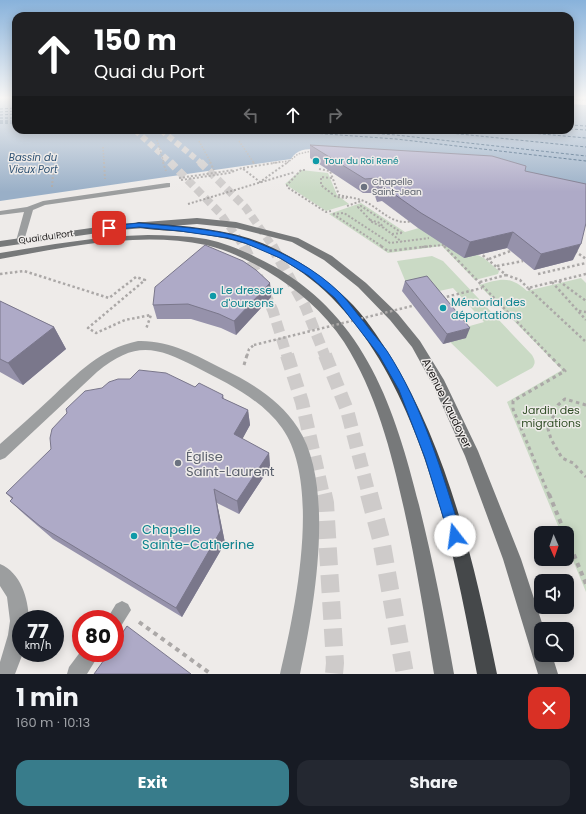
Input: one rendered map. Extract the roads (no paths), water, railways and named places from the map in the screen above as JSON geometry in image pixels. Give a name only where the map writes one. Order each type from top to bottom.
[{"type":"highway","points":[[139,225],[229,236],[267,248],[312,274],[338,296],[361,323],[383,352],[395,373],[415,415],[431,458],[452,521],[480,636],[487,674]]},
{"type":"street","name":"Avenue Vaudoyer","points":[[139,225],[177,222],[214,222],[256,229],[295,240],[328,258],[362,285],[386,308],[416,344],[424,357],[439,384],[473,456],[512,559],[534,629]]},
{"type":"street","name":"Quai du Port","points":[[0,244],[139,225]]},
{"type":"street","name":"Quai du Port","points":[[0,256],[96,241],[160,237],[198,241],[243,254],[273,268],[297,284],[320,305],[345,332],[354,346],[378,394],[390,427],[402,464],[426,575],[444,674]]},
{"type":"street","points":[[0,453],[94,368],[111,355],[127,348],[142,345],[159,345],[172,349],[250,389],[281,417],[294,435],[300,451],[309,494],[311,523],[309,553],[302,616],[290,674]]},
{"type":"street","points":[[0,573],[17,595],[20,623],[15,651],[5,674]]},
{"type":"street","points":[[544,662],[548,674]]},
{"type":"lane","points":[[0,212],[29,208],[43,203],[167,186]]},
{"type":"lane","points":[[20,241],[29,208]]},
{"type":"lane","points":[[76,674],[85,662]]},
{"type":"water","name":"Bassin du Vieux Port","points":[[0,129],[12,129],[12,134],[574,134],[574,129],[586,129],[586,200],[316,149],[299,151],[291,159],[0,201]]},
{"type":"tunnel","points":[[139,134],[171,163]]},
{"type":"tunnel","points":[[166,134],[201,163]]},
{"type":"tunnel","points":[[171,163],[220,213],[244,247]]},
{"type":"tunnel","points":[[201,163],[246,208],[273,247]]},
{"type":"tunnel","points":[[244,246],[273,311],[287,356]]},
{"type":"tunnel","points":[[272,246],[305,306],[325,356]]},
{"type":"tunnel","points":[[287,355],[302,402],[323,495]]},
{"type":"tunnel","points":[[325,355],[347,410],[369,495]]},
{"type":"tunnel","points":[[323,494],[325,503],[335,663],[334,674]]},
{"type":"tunnel","points":[[369,494],[381,539],[405,674]]},
{"type":"place","name":"Tour du Roi René","points":[[316,161]]},
{"type":"place","name":"Chapelle Saint-Jean","points":[[364,187]]},
{"type":"place","name":"Le dresseur d'oursons","points":[[213,296]]},
{"type":"place","name":"Mémorial des déportations","points":[[443,308]]},
{"type":"place","name":"Église Saint-Laurent","points":[[178,463]]},
{"type":"place","name":"Chapelle Sainte-Catherine","points":[[134,536]]},
{"type":"park label","name":"Jardin des migrations","points":[[551,416]]}]
